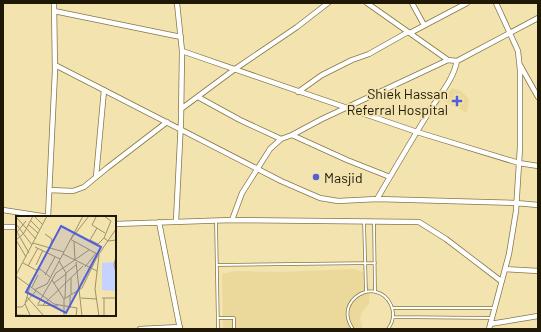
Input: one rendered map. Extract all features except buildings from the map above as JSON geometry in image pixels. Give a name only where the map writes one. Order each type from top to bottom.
[{"type":"street","points":[[48,216],[54,65],[54,3]]},
{"type":"street","points":[[176,221],[182,51],[177,3]]},
{"type":"street","points":[[181,109],[234,69],[297,27],[328,3]]},
{"type":"street","points":[[367,3],[448,60],[457,61],[538,18]]},
{"type":"street","points":[[412,3],[424,25]]},
{"type":"street","points":[[298,92],[322,75],[352,60],[369,54],[424,25],[456,5],[467,3]]},
{"type":"street","points":[[489,329],[509,254],[516,203],[519,163],[520,108],[518,51],[496,3]]},
{"type":"street","points":[[54,11],[181,38]]},
{"type":"street","points":[[182,51],[417,132],[519,163],[538,166]]},
{"type":"street","points":[[232,220],[242,193],[270,149],[281,139],[448,60]]},
{"type":"street","points":[[377,199],[417,132],[450,82],[455,71],[457,61]]},
{"type":"street","points":[[519,64],[538,97]]},
{"type":"street","points":[[54,65],[257,169],[320,198],[338,201],[377,199],[538,205]]},
{"type":"street","points":[[96,177],[104,90]]},
{"type":"street","points":[[198,96],[240,120],[281,139]]},
{"type":"street","points":[[49,190],[73,190],[84,186],[167,122]]},
{"type":"street","points":[[292,134],[347,160],[390,177]]},
{"type":"street","points":[[3,210],[42,216]]},
{"type":"street","points":[[116,224],[216,220],[419,222],[446,239],[501,281]]},
{"type":"street","points":[[140,329],[180,328],[159,222]]},
{"type":"street","points":[[3,227],[16,227]]},
{"type":"street","points":[[504,269],[538,271]]},
{"type":"street","points":[[490,324],[538,316]]},
{"type":"lane","points":[[216,220],[218,329]]},
{"type":"lane","points":[[364,221],[366,292]]},
{"type":"lane","points":[[374,221],[375,292]]},
{"type":"lane","points":[[217,265],[375,263]]},
{"type":"lane","points":[[353,329],[348,318],[350,304],[354,298],[366,292],[375,292],[384,296],[389,301],[393,308],[393,317],[388,329]]},
{"type":"lane","points":[[393,308],[494,308]]},
{"type":"lane","points":[[393,317],[492,318]]},
{"type":"lane","points":[[218,318],[234,318],[234,329]]},
{"type":"shaded area","name":"Shiek Hassan Referral Hospital","points":[[452,88],[459,90],[469,100],[467,113],[444,101]]},
{"type":"shaded area","points":[[354,269],[363,272],[370,291],[369,304],[362,312],[360,319],[363,329],[223,329],[222,274],[235,271],[278,272]]},
{"type":"place","name":"Shiek Hassan Referral Hospital","points":[[457,101]]},
{"type":"place","name":"Masjid","points":[[316,177]]}]
